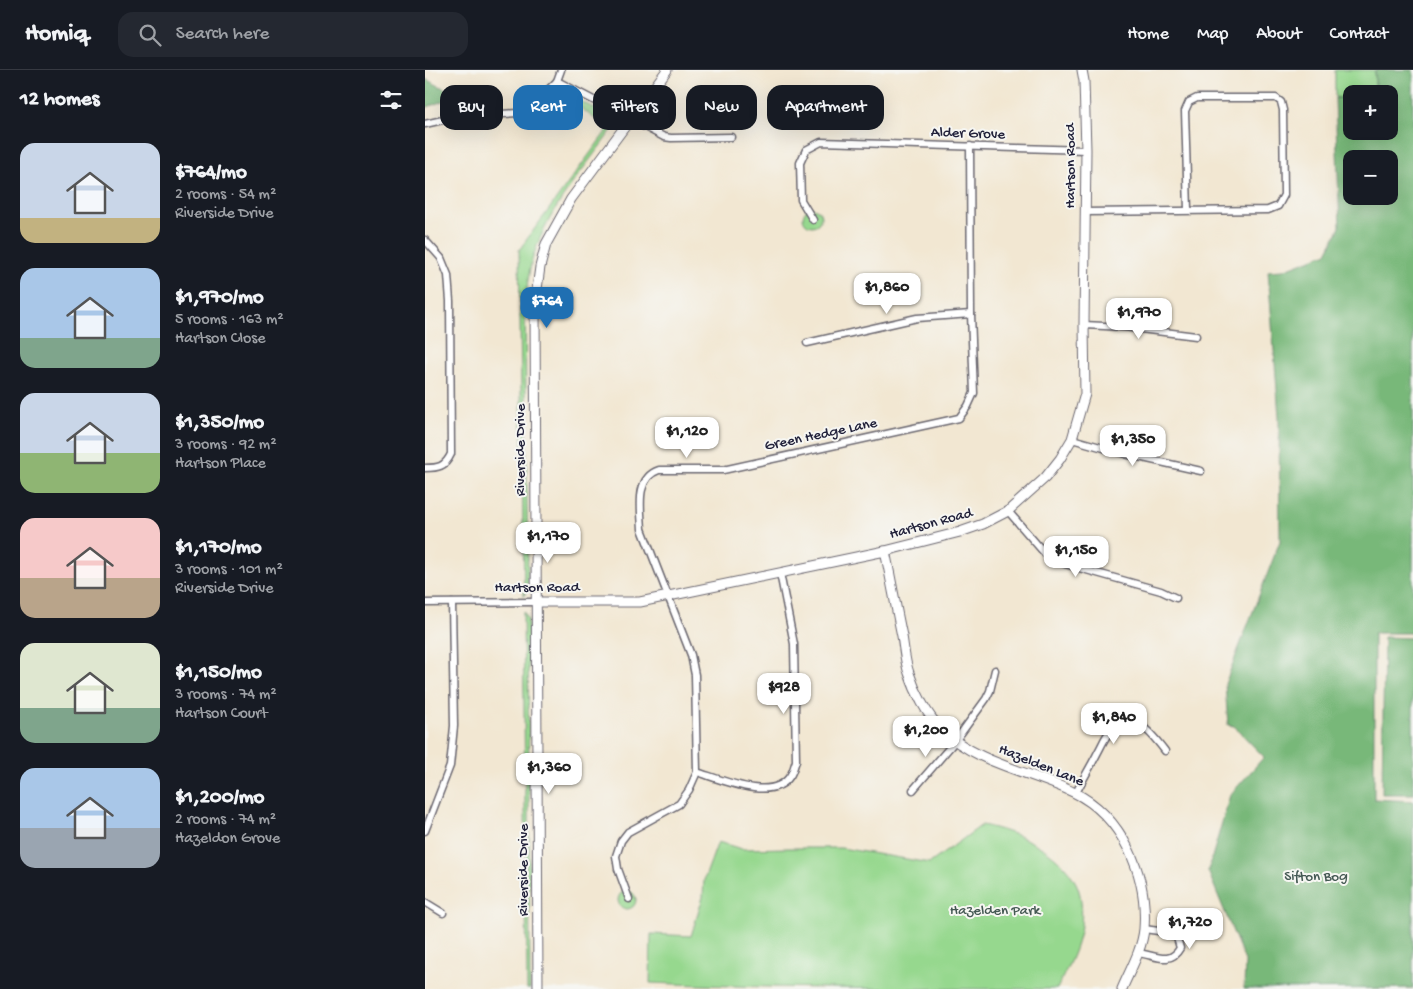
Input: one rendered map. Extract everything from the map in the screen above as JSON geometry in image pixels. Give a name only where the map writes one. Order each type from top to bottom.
[{"type":"street","points":[[425,124],[456,117],[518,113],[546,92],[557,81],[561,70]]},
{"type":"street","name":"Riverside Drive","points":[[656,85],[667,70]]},
{"type":"street","name":"Hartson Road","points":[[425,603],[640,602],[885,551],[960,532],[983,524],[1008,511],[1045,478],[1060,460],[1072,439],[1085,394],[1086,150],[1082,70]]},
{"type":"street","points":[[557,81],[593,100]]},
{"type":"street","points":[[1085,212],[1268,210],[1278,206],[1284,195],[1283,110],[1281,102],[1276,98],[1197,98],[1189,102],[1185,111],[1188,210]]},
{"type":"street","name":"Riverside Drive","points":[[538,989],[535,304],[540,267],[546,244],[571,199],[622,130]]},
{"type":"street","points":[[651,130],[664,137],[671,138],[731,137]]},
{"type":"street","name":"Alder Grove","points":[[813,220],[801,200],[800,163],[806,150],[821,142],[1086,150]]},
{"type":"street","name":"Green Hedge Lane","points":[[629,899],[618,870],[616,856],[621,841],[628,832],[679,804],[689,790],[697,772],[695,675],[691,655],[642,529],[642,486],[651,473],[659,470],[723,470],[959,418],[968,406],[974,393],[971,314],[970,146]]},
{"type":"street","points":[[425,240],[441,258],[448,275],[450,301],[451,445],[451,454],[447,462],[439,468],[425,468]]},
{"type":"street","points":[[807,343],[917,318],[971,314]]},
{"type":"street","points":[[1084,325],[1124,327],[1196,336]]},
{"type":"street","points":[[1072,439],[1125,454],[1201,471]]},
{"type":"street","points":[[1008,511],[1047,556],[1065,564],[1161,591],[1176,598]]},
{"type":"street","name":"Hazelden Lane","points":[[885,551],[909,674],[924,705],[941,728],[977,755],[1076,793],[1095,806],[1110,820],[1123,837],[1137,870],[1143,901],[1144,930],[1138,953],[1122,989]]},
{"type":"street","points":[[697,772],[745,786],[765,789],[782,784],[790,776],[796,761],[794,644],[780,572]]},
{"type":"street","points":[[425,831],[450,766],[454,726],[452,603]]},
{"type":"street","points":[[913,790],[956,740],[986,699],[995,670]]},
{"type":"street","points":[[1076,793],[1110,731],[1119,722],[1127,720],[1136,722],[1152,733],[1165,751]]},
{"type":"street","points":[[425,902],[443,913]]},
{"type":"street","points":[[1138,953],[1166,960],[1176,955],[1180,948],[1177,938],[1166,932],[1144,930]]},
{"type":"green space","points":[[1335,70],[1375,70],[1375,85],[1343,85],[1343,98],[1335,98]]},
{"type":"green space","name":"Sifton Bog","points":[[1375,70],[1413,70],[1413,633],[1374,633],[1374,799],[1413,801],[1413,988],[1244,989],[1245,961],[1208,871],[1230,795],[1264,757],[1234,726],[1228,725],[1225,684],[1280,541],[1279,417],[1268,271],[1283,270],[1327,253],[1340,227],[1335,98],[1343,98],[1343,140],[1398,140],[1398,85],[1375,85]]},
{"type":"green space","points":[[425,79],[440,86],[440,102],[425,108]]},
{"type":"green space","points":[[583,102],[593,108],[593,117],[583,110]]},
{"type":"green space","points":[[607,130],[612,130],[568,189],[549,220],[534,254],[529,274],[525,307],[528,588],[524,596],[519,250]]},
{"type":"green space","points":[[808,208],[816,208],[821,213],[819,224],[808,226],[803,221],[803,213]]},
{"type":"green space","points":[[523,611],[528,619],[530,989],[527,989]]},
{"type":"green space","points":[[1384,637],[1413,638],[1413,794],[1382,794]]},
{"type":"green space","name":"Hazelden Park","points":[[982,825],[1009,832],[1036,844],[1059,861],[1069,871],[1076,883],[1081,902],[1082,917],[1080,930],[1072,956],[1057,989],[802,988],[650,983],[651,934],[691,936],[703,897],[704,880],[718,842],[742,849],[841,848],[930,863]]},
{"type":"green space","points":[[627,891],[633,894],[636,900],[633,906],[627,909],[621,906],[618,900],[621,894]]}]
